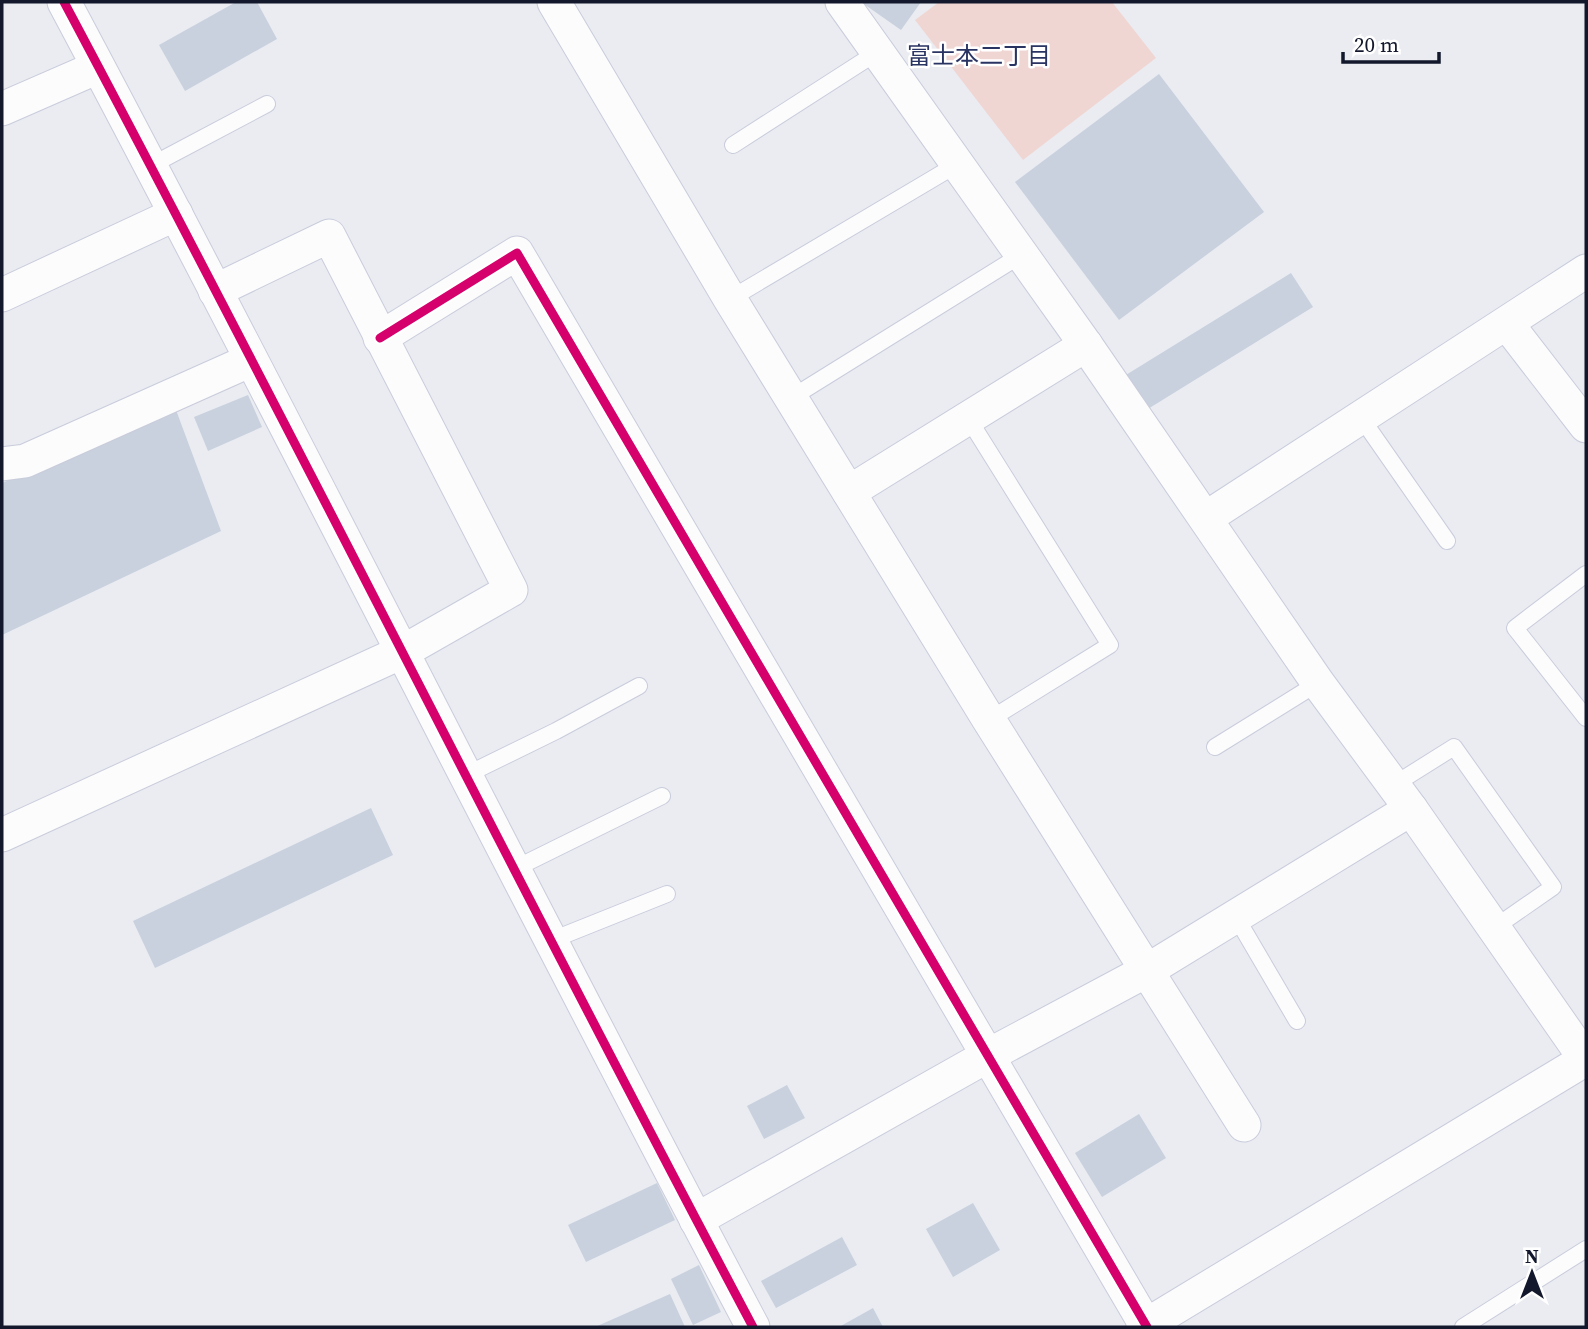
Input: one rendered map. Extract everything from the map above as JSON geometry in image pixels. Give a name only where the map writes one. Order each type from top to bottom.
[{"type":"street","points":[[64,2],[404,651],[512,870],[552,940],[753,1327]]},
{"type":"street","points":[[554,2],[730,299],[989,720],[1244,1125]]},
{"type":"street","points":[[380,338],[517,254],[989,1055],[1145,1327],[1586,1059],[1318,683],[1086,345],[842,2]]},
{"type":"street","points":[[2,108],[98,67]]},
{"type":"street","points":[[2,295],[177,214]]},
{"type":"street","points":[[2,835],[404,651],[511,590],[329,236],[215,291]]},
{"type":"street","points":[[1206,518],[1508,325],[1586,271]]},
{"type":"street","points":[[1508,325],[1586,426]]},
{"type":"street","points":[[849,492],[1086,345]]},
{"type":"street","points":[[2,464],[25,461],[251,360]]},
{"type":"street","points":[[696,1220],[989,1055],[1148,970],[1236,917],[1401,797]]},
{"type":"lane","points":[[733,145],[876,53]]},
{"type":"lane","points":[[150,166],[267,104]]},
{"type":"lane","points":[[730,299],[956,165]]},
{"type":"lane","points":[[791,398],[1021,255]]},
{"type":"lane","points":[[968,418],[1110,645],[989,720]]},
{"type":"lane","points":[[1362,419],[1447,541]]},
{"type":"lane","points":[[1584,712],[1515,628],[1586,574]]},
{"type":"lane","points":[[1215,747],[1318,683]]},
{"type":"lane","points":[[464,776],[639,686]]},
{"type":"lane","points":[[1401,797],[1454,747],[1553,887],[1494,928]]},
{"type":"lane","points":[[512,870],[662,796]]},
{"type":"lane","points":[[552,940],[667,894]]},
{"type":"lane","points":[[1236,917],[1297,1021]]},
{"type":"lane","points":[[1463,1327],[1586,1249]]},
{"type":"shaded area","points":[[939,2],[1112,2],[1156,58],[1023,160],[915,20]]},
{"type":"building","points":[[236,2],[257,2],[277,39],[185,91],[159,45]]},
{"type":"building","points":[[861,2],[921,2],[901,30]]},
{"type":"building","points":[[1159,74],[1264,212],[1119,320],[1015,182]]},
{"type":"building","points":[[1291,273],[1313,307],[1143,412],[1121,378]]},
{"type":"building","points":[[248,395],[262,427],[208,451],[194,417]]},
{"type":"building","points":[[176,410],[221,531],[2,635],[2,483]]},
{"type":"building","points":[[371,808],[393,855],[155,968],[133,921]]},
{"type":"building","points":[[787,1085],[805,1118],[764,1139],[747,1106]]},
{"type":"building","points":[[1139,1114],[1166,1158],[1102,1197],[1075,1153]]},
{"type":"building","points":[[657,1183],[675,1220],[586,1262],[568,1225]]},
{"type":"building","points":[[973,1203],[1000,1250],[953,1277],[926,1229]]},
{"type":"building","points":[[842,1237],[857,1265],[776,1308],[761,1281]]},
{"type":"building","points":[[699,1265],[721,1312],[693,1325],[671,1279]]},
{"type":"building","points":[[670,1294],[685,1327],[595,1327]]},
{"type":"building","points":[[873,1308],[883,1327],[839,1327]]},
{"type":"cycle path","points":[[64,2],[753,1327]]},
{"type":"cycle path","points":[[380,338],[517,253],[1147,1327]]},
{"type":"district","name":"富士本二丁目","points":[[979,55]]}]
